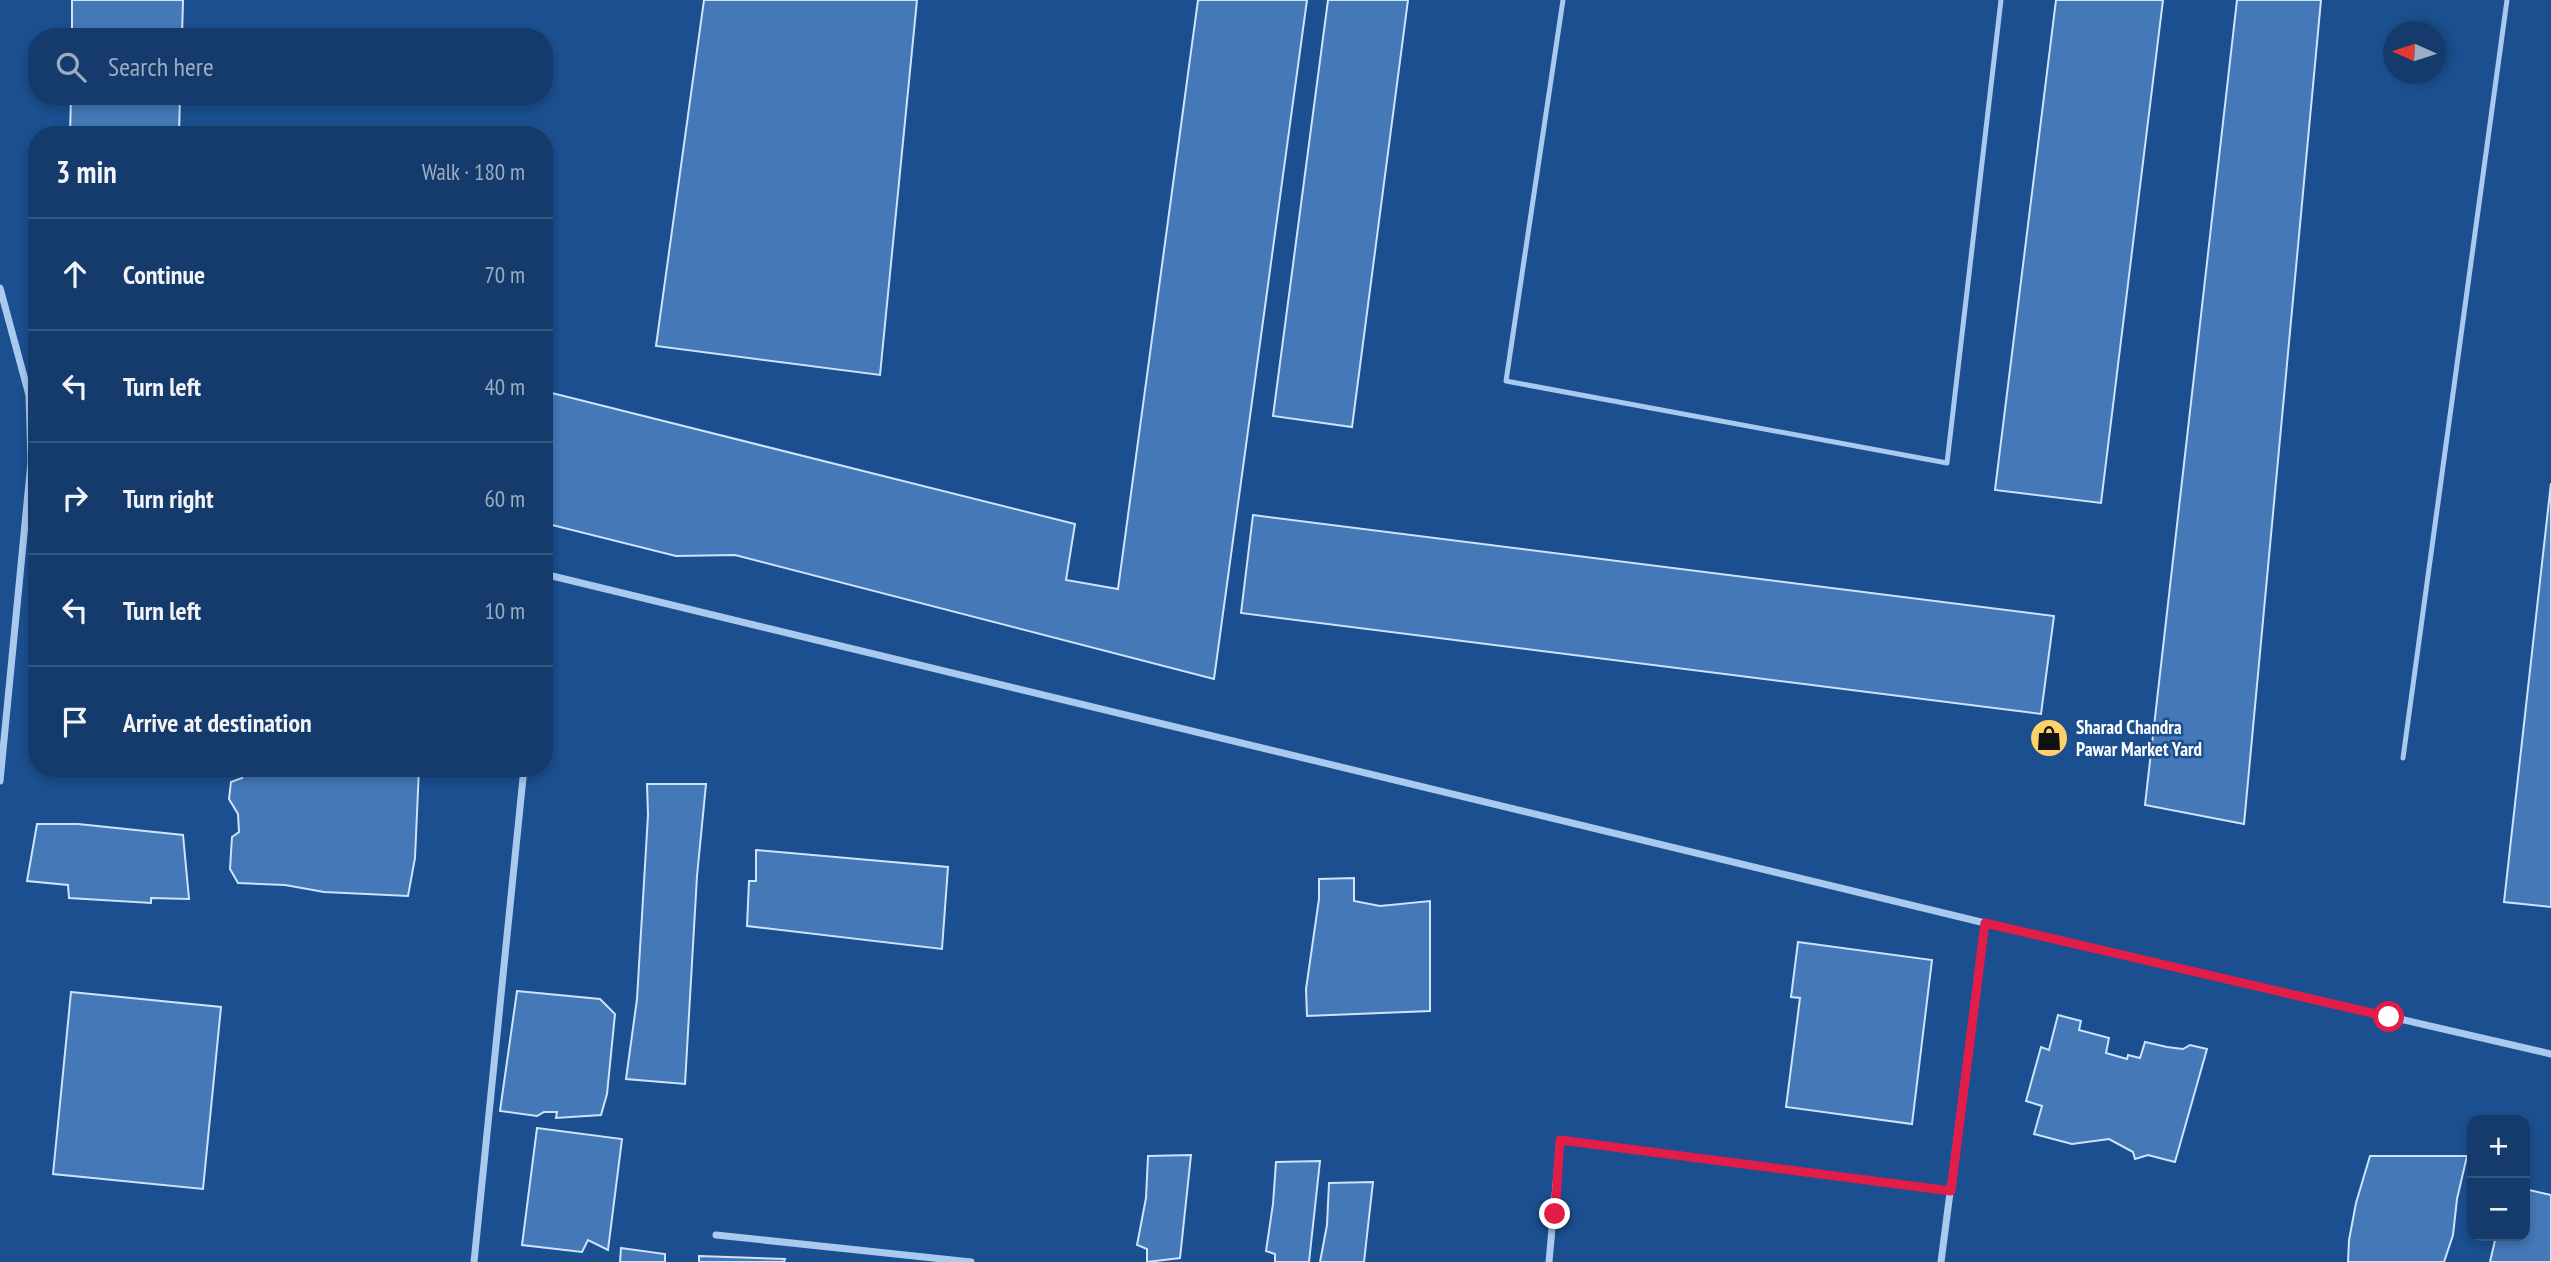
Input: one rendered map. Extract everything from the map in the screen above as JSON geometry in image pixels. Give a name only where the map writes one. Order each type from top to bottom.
[{"type":"street","points":[[0,288],[28,391]]},
{"type":"street","points":[[0,781],[4,716],[28,514]]},
{"type":"street","points":[[553,576],[1985,923],[2551,1054]]},
{"type":"street","points":[[474,1262],[523,777]]},
{"type":"street","points":[[1941,1262],[1985,923]]},
{"type":"street","points":[[1549,1262],[1560,1140],[1951,1191]]},
{"type":"street","points":[[716,1235],[971,1262]]},
{"type":"lane","points":[[1563,0],[1506,381],[1947,463],[2001,0]]},
{"type":"lane","points":[[2403,758],[2507,0]]},
{"type":"building","points":[[72,0],[183,0],[182,28],[72,28]]},
{"type":"building","points":[[704,0],[917,0],[880,375],[656,346]]},
{"type":"building","points":[[1198,0],[1307,0],[1214,679],[735,555],[676,556],[553,525],[553,393],[1075,524],[1066,580],[1118,589]]},
{"type":"building","points":[[1328,0],[1408,0],[1352,427],[1273,416]]},
{"type":"building","points":[[2056,0],[2163,0],[2101,503],[1995,490]]},
{"type":"building","points":[[2237,0],[2321,0],[2244,824],[2145,805]]},
{"type":"building","points":[[71,105],[180,105],[179,126],[70,126]]},
{"type":"building","points":[[2551,483],[2551,907],[2504,902]]},
{"type":"building","points":[[1253,515],[2054,616],[2041,714],[1241,613]]},
{"type":"building","points":[[419,777],[415,858],[408,896],[324,892],[285,885],[238,883],[230,869],[232,837],[239,832],[238,814],[229,799],[231,782],[242,778]]},
{"type":"building","points":[[647,784],[706,784],[697,876],[685,1084],[626,1079],[637,999],[648,815]]},
{"type":"building","points":[[37,824],[78,824],[183,835],[189,899],[151,898],[151,903],[69,898],[68,885],[27,881]]},
{"type":"building","points":[[756,850],[948,867],[942,949],[747,926],[749,881],[756,881]]},
{"type":"building","points":[[1354,878],[1354,901],[1380,906],[1430,901],[1430,1011],[1307,1016],[1306,989],[1319,899],[1319,879]]},
{"type":"building","points":[[1798,942],[1932,960],[1912,1124],[1786,1107],[1800,998],[1791,997]]},
{"type":"building","points":[[517,991],[600,999],[615,1014],[607,1094],[601,1115],[556,1118],[557,1112],[544,1112],[537,1116],[500,1111]]},
{"type":"building","points":[[71,992],[221,1007],[203,1189],[53,1174]]},
{"type":"building","points":[[2058,1015],[2081,1021],[2079,1030],[2109,1038],[2106,1053],[2127,1059],[2128,1055],[2140,1058],[2145,1042],[2183,1049],[2190,1045],[2207,1049],[2175,1162],[2148,1155],[2135,1159],[2133,1152],[2109,1139],[2072,1144],[2034,1134],[2042,1106],[2026,1101],[2041,1047],[2049,1050]]},
{"type":"building","points":[[537,1128],[622,1139],[608,1250],[588,1240],[582,1252],[522,1245]]},
{"type":"building","points":[[1191,1155],[1180,1258],[1147,1262],[1147,1249],[1137,1245],[1146,1198],[1148,1156]]},
{"type":"building","points":[[2370,1156],[2467,1156],[2457,1199],[2453,1235],[2444,1262],[2348,1262],[2356,1203]]},
{"type":"building","points":[[1320,1161],[1309,1262],[1275,1262],[1275,1254],[1266,1251],[1276,1162]]},
{"type":"building","points":[[1373,1182],[1364,1262],[1320,1262],[1327,1225],[1329,1183]]},
{"type":"building","points":[[2530,1190],[2551,1195],[2551,1262],[2490,1262],[2495,1241],[2530,1241]]},
{"type":"building","points":[[621,1248],[665,1254],[665,1262],[620,1262]]},
{"type":"building","points":[[699,1256],[785,1259],[784,1262],[699,1262]]},
{"type":"place","name":"Sharad Chandra Pawar Market Yard","points":[[2049,738]]},
{"type":"route","points":[[1555,1214],[1560,1140],[1951,1191],[1985,923],[2389,1017]]}]
